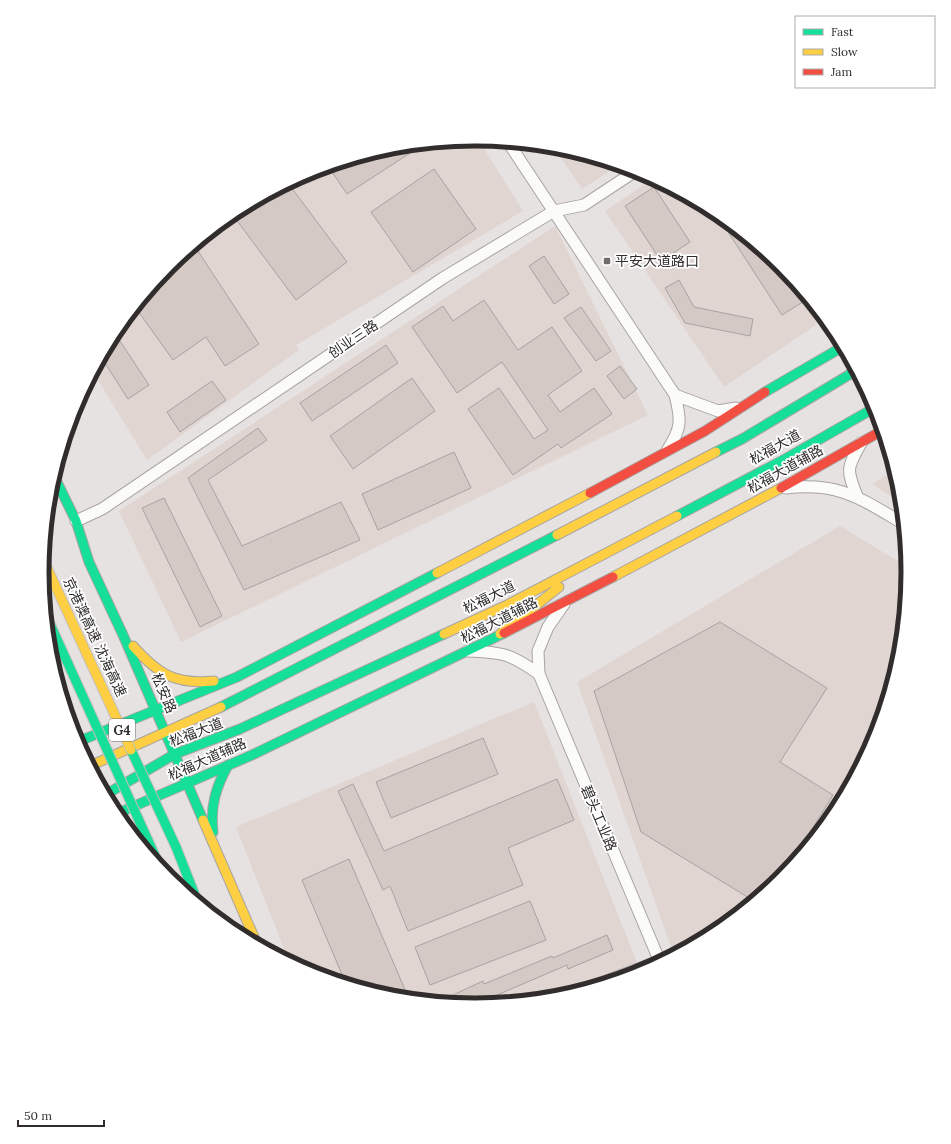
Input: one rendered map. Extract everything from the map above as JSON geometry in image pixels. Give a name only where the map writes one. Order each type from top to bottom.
[{"type":"main road","points":[[83,740],[237,677],[547,516],[705,431],[741,406],[839,349]]},
{"type":"main road","name":"松福大道","points":[[95,764],[211,712],[508,560],[742,439],[852,373]]},
{"type":"main road","name":"松福大道","points":[[110,792],[175,754],[240,730],[507,604],[590,563],[785,459],[870,410]]},
{"type":"main road","name":"松福大道辅路","points":[[123,811],[188,784],[468,651],[565,603],[779,489],[878,433]]},
{"type":"main road","name":"松安路","points":[[58,485],[76,521],[89,562],[123,635],[254,936]]},
{"type":"main road","points":[[464,570],[547,516]]},
{"type":"main road","points":[[435,587],[508,560]]},
{"type":"main road","points":[[500,634],[590,563]]},
{"type":"main road","name":"京港澳高速 沈海高速","points":[[49,572],[176,847],[194,893]]},
{"type":"main road","points":[[366,633],[435,587],[452,578]]},
{"type":"main road","points":[[336,625],[417,594]]},
{"type":"main road","name":"G4","points":[[54,632],[152,850]]},
{"type":"main road","points":[[123,635],[146,661],[169,678],[196,684],[237,677]]},
{"type":"main road","points":[[216,847],[211,816],[215,788],[228,765]]},
{"type":"street","points":[[511,147],[675,395],[680,414],[678,435],[666,452]]},
{"type":"street","name":"创业三路","points":[[76,521],[102,509],[443,278],[554,211],[584,205],[630,175]]},
{"type":"street","points":[[675,395],[718,411],[741,406]]},
{"type":"street","points":[[857,496],[848,474],[852,459],[861,443]]},
{"type":"street","points":[[779,489],[802,486],[825,487],[857,496],[899,521]]},
{"type":"street","points":[[539,674],[538,651],[548,627],[565,603]]},
{"type":"street","points":[[468,651],[499,652],[521,661],[539,674]]},
{"type":"street","name":"碧头工业路","points":[[539,674],[658,958]]},
{"type":"shaded area","points":[[448,146],[482,146],[523,211],[296,345],[299,350],[147,460],[96,377],[121,335],[137,312],[174,270],[194,251],[239,217],[262,203],[287,189],[338,168],[365,160],[420,149]]},
{"type":"shaded area","points":[[558,154],[614,168],[582,189]]},
{"type":"shaded area","points":[[648,182],[664,189],[712,217],[757,251],[796,291],[821,322],[724,387],[605,211]]},
{"type":"shaded area","points":[[555,226],[648,415],[181,642],[119,511]]},
{"type":"shaded area","points":[[890,473],[895,499],[872,484]]},
{"type":"shaded area","points":[[840,526],[902,564],[901,600],[894,655],[870,735],[845,785],[814,832],[777,874],[757,893],[712,927],[672,950],[577,682]]},
{"type":"shaded area","points":[[534,702],[638,966],[586,984],[531,995],[503,998],[448,998],[420,995],[365,984],[338,976],[287,955],[236,827]]},
{"type":"building","points":[[415,150],[347,194],[331,171],[365,160]]},
{"type":"building","points":[[434,169],[476,229],[413,272],[371,212]]},
{"type":"building","points":[[291,187],[347,262],[296,300],[236,219]]},
{"type":"building","points":[[654,187],[690,242],[661,261],[625,206]]},
{"type":"building","points":[[724,226],[757,251],[777,270],[804,301],[782,315]]},
{"type":"building","points":[[197,249],[259,344],[225,366],[206,337],[173,360],[138,311],[174,270]]},
{"type":"building","points":[[544,256],[569,294],[554,304],[529,266]]},
{"type":"building","points":[[679,280],[694,307],[753,319],[750,336],[685,323],[665,288]]},
{"type":"building","points":[[484,300],[518,350],[552,327],[582,371],[548,395],[560,412],[594,388],[612,414],[561,448],[558,444],[513,475],[468,409],[499,388],[534,439],[548,430],[502,362],[457,393],[412,327],[443,306],[453,321]]},
{"type":"building","points":[[581,307],[611,351],[596,361],[564,318]]},
{"type":"building","points":[[119,339],[149,385],[128,399],[104,362]]},
{"type":"building","points":[[386,345],[398,363],[312,421],[300,403]]},
{"type":"building","points":[[620,366],[637,389],[624,399],[607,376]]},
{"type":"building","points":[[412,378],[435,411],[353,469],[330,436]]},
{"type":"building","points":[[212,381],[226,400],[180,432],[167,412]]},
{"type":"building","points":[[258,428],[267,440],[208,480],[242,546],[341,502],[360,540],[244,590],[188,478]]},
{"type":"building","points":[[454,452],[471,488],[378,530],[362,494]]},
{"type":"building","points":[[164,498],[222,616],[200,627],[142,508]]},
{"type":"building","points":[[720,622],[827,688],[780,762],[833,795],[801,847],[777,874],[750,898],[641,832],[594,691]]},
{"type":"building","points":[[483,738],[498,774],[391,818],[376,782]]},
{"type":"building","points":[[557,779],[574,820],[508,848],[523,885],[408,931],[390,886],[383,890],[338,791],[353,784],[384,851]]},
{"type":"building","points":[[349,859],[406,993],[365,984],[343,978],[302,880]]},
{"type":"building","points":[[530,901],[546,940],[430,985],[415,947]]},
{"type":"building","points":[[607,935],[613,950],[568,969],[567,965],[490,998],[447,998],[483,981],[484,984],[552,956],[553,958]]},
{"type":"traffic: fast","points":[[765,392],[839,349]]},
{"type":"traffic: fast","points":[[716,452],[742,439],[852,373]]},
{"type":"traffic: fast","points":[[677,516],[785,459],[870,410]]},
{"type":"traffic: fast","points":[[58,485],[76,521],[89,562],[123,635],[203,820]]},
{"type":"traffic: fast","points":[[221,707],[557,535]]},
{"type":"traffic: fast","points":[[83,740],[237,677],[437,573]]},
{"type":"traffic: fast","points":[[54,632],[152,850]]},
{"type":"traffic: fast","points":[[123,811],[252,755],[504,633]]},
{"type":"traffic: fast","points":[[110,792],[175,754],[240,729],[444,634]]},
{"type":"traffic: fast","points":[[131,750],[176,847],[194,893]]},
{"type":"traffic: fast","points":[[213,832],[213,805],[217,789],[228,765]]},
{"type":"traffic: slow","points":[[557,535],[716,452]]},
{"type":"traffic: slow","points":[[613,577],[781,488]]},
{"type":"traffic: slow","points":[[437,573],[590,493]]},
{"type":"traffic: slow","points":[[444,634],[507,605],[677,516]]},
{"type":"traffic: slow","points":[[49,572],[131,750]]},
{"type":"traffic: slow","points":[[500,634],[559,587]]},
{"type":"traffic: slow","points":[[133,646],[151,664],[168,676],[188,681],[214,681]]},
{"type":"traffic: slow","points":[[95,764],[221,707]]},
{"type":"traffic: slow","points":[[203,820],[253,936]]},
{"type":"traffic: jam","points":[[590,493],[705,431],[765,392]]},
{"type":"traffic: jam","points":[[781,488],[878,433]]},
{"type":"traffic: jam","points":[[504,633],[613,577]]},
{"type":"place","name":"平安大道路口","points":[[607,261]]}]
